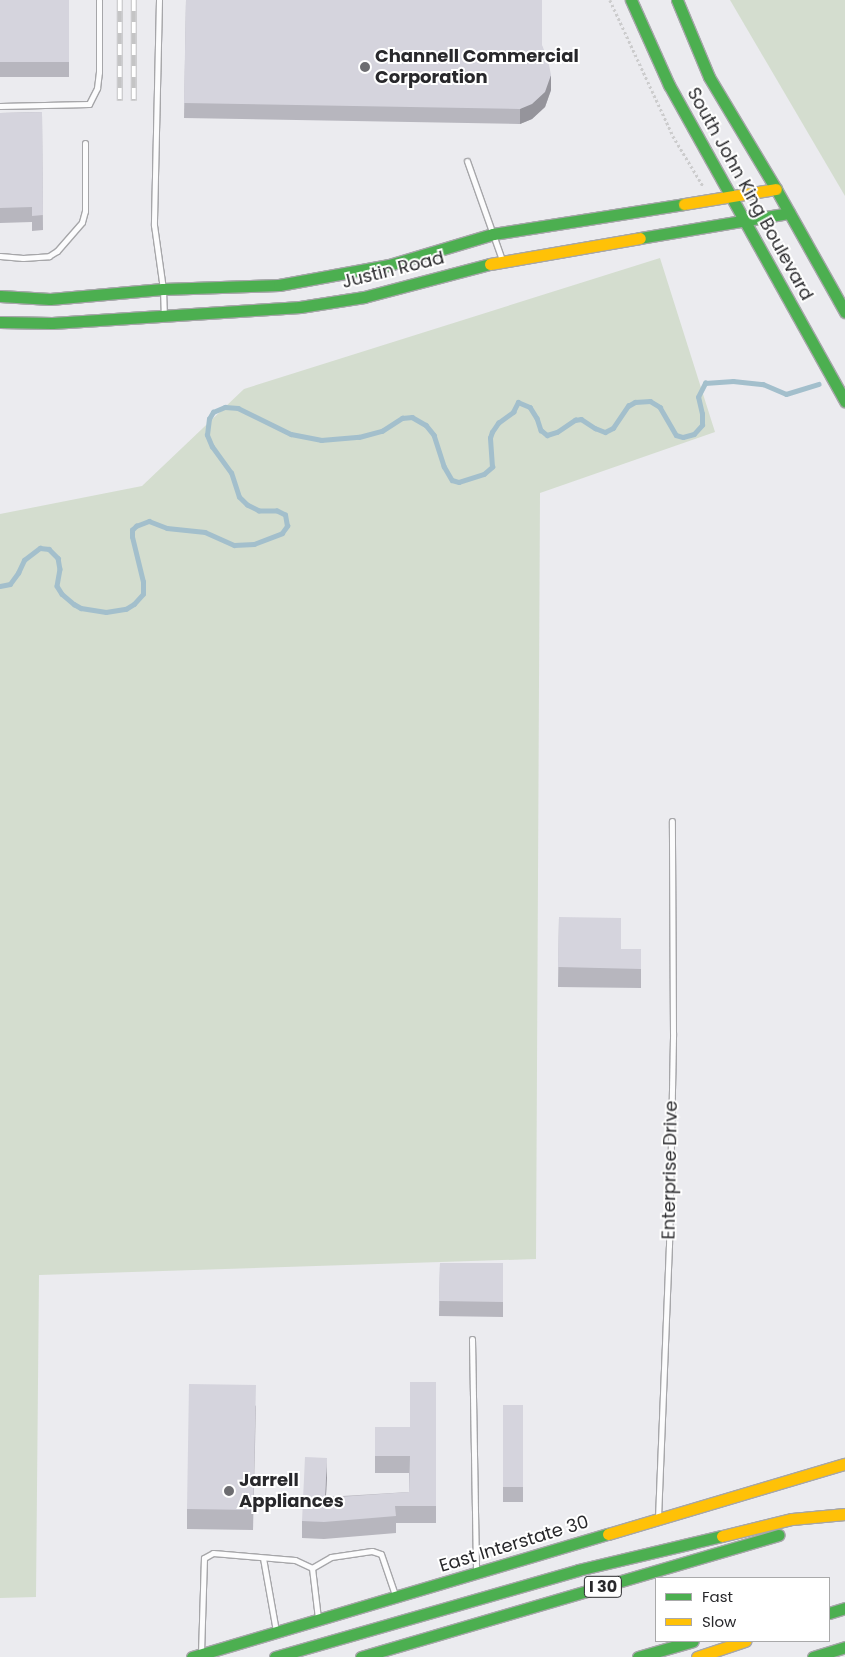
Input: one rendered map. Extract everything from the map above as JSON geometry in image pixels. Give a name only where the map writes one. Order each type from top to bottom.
[{"type":"main road","name":"South John King Boulevard","points":[[631,0],[669,85],[845,401]]},
{"type":"main road","name":"South John King Boulevard","points":[[677,0],[709,77],[776,189],[845,312]]},
{"type":"main road","name":"Justin Road","points":[[0,296],[50,299],[163,289],[279,285],[389,264],[493,234],[776,189]]},
{"type":"main road","name":"Justin Road","points":[[0,322],[52,323],[300,307],[355,299],[502,261],[789,212]]},
{"type":"main road","name":"East Interstate 30","points":[[196,1656],[845,1464]]},
{"type":"main road","points":[[275,1657],[578,1570],[792,1519],[845,1514]]},
{"type":"main road","name":"I 30","points":[[361,1657],[845,1514]]},
{"type":"main road","points":[[830,1613],[845,1608]]},
{"type":"main road","points":[[638,1657],[690,1642]]},
{"type":"main road","points":[[697,1657],[742,1642]]},
{"type":"main road","points":[[813,1657],[845,1647]]},
{"type":"lane","points":[[0,106],[89,104],[96,88],[99,72],[99,0]]},
{"type":"lane","points":[[159,0],[154,225],[163,289],[164,316]]},
{"type":"lane","points":[[0,256],[23,258],[49,256],[58,251],[82,222],[86,211],[85,143]]},
{"type":"lane","points":[[467,161],[502,261]]},
{"type":"lane","name":"Enterprise Drive","points":[[658,1518],[669,1246],[673,1052],[672,821]]},
{"type":"lane","points":[[472,1339],[476,1573]]},
{"type":"lane","points":[[312,1568],[331,1557],[372,1552],[381,1554],[396,1598]]},
{"type":"lane","points":[[196,1656],[204,1558],[213,1554],[295,1560],[312,1568]]},
{"type":"lane","points":[[263,1558],[276,1633]]},
{"type":"lane","points":[[312,1568],[318,1621]]},
{"type":"path","points":[[610,0],[672,136],[712,200]]},
{"type":"green space","points":[[730,0],[845,0],[845,196]]},
{"type":"green space","points":[[660,258],[715,432],[540,493],[536,1259],[39,1275],[36,1597],[0,1598],[0,514],[142,486],[244,389]]},
{"type":"building","points":[[0,0],[69,0],[69,62],[0,62]]},
{"type":"building","name":"Channell Commercial Corporation","points":[[186,0],[542,0],[542,45],[551,75],[545,92],[532,104],[520,109],[184,103]]},
{"type":"building","points":[[42,112],[43,215],[32,216],[32,207],[0,208],[0,113]]},
{"type":"building","points":[[559,917],[621,918],[621,949],[641,949],[641,969],[558,967]]},
{"type":"building","points":[[440,1263],[503,1263],[503,1302],[439,1301]]},
{"type":"building","points":[[410,1382],[436,1382],[436,1506],[395,1506],[396,1516],[324,1522],[302,1521],[305,1457],[327,1458],[325,1498],[409,1492],[410,1456],[375,1456],[375,1427],[410,1427]]},
{"type":"building","points":[[189,1384],[256,1385],[253,1510],[187,1509]]},
{"type":"building","points":[[503,1405],[523,1405],[523,1487],[503,1487]]},
{"type":"waterway","points":[[0,586],[10,584],[24,560],[40,548],[49,549],[58,558],[60,569],[57,586],[62,594],[74,604],[81,608],[106,612],[126,609],[134,604],[143,594],[143,582],[132,537],[132,530],[136,526],[149,521],[167,528],[205,532],[234,545],[254,544],[282,533],[287,526],[285,515],[277,511],[259,511],[247,505],[239,497],[231,473],[212,447],[207,435],[209,419],[213,412],[225,407],[238,408],[291,434],[321,440],[359,437],[382,431],[402,418],[412,417],[426,425],[434,435],[444,466],[452,480],[459,482],[484,474],[492,467],[490,438],[492,432],[498,423],[513,412],[518,402],[530,407],[537,418],[541,430],[547,435],[557,432],[575,420],[581,419],[605,432],[613,428],[628,406],[635,402],[650,401],[660,407],[676,435],[683,437],[694,434],[702,425],[702,414],[698,397],[705,383],[733,381],[763,384],[786,394],[818,384]]},
{"type":"railway","points":[[120,0],[120,101]]},
{"type":"railway","points":[[134,0],[134,101]]},
{"type":"traffic: fast","points":[[631,0],[669,85],[845,401]]},
{"type":"traffic: fast","points":[[677,0],[709,77],[776,189],[845,312]]},
{"type":"traffic: fast","points":[[0,296],[50,299],[163,289],[279,285],[389,265],[493,234],[684,204]]},
{"type":"traffic: fast","points":[[640,238],[789,213]]},
{"type":"traffic: fast","points":[[0,322],[52,323],[300,307],[364,297],[490,264]]},
{"type":"traffic: fast","points":[[192,1657],[608,1534]]},
{"type":"traffic: fast","points":[[361,1657],[779,1535]]},
{"type":"traffic: fast","points":[[275,1657],[578,1570],[722,1536]]},
{"type":"traffic: fast","points":[[830,1613],[845,1608]]},
{"type":"traffic: fast","points":[[638,1657],[690,1642]]},
{"type":"traffic: fast","points":[[813,1657],[845,1647]]},
{"type":"traffic: slow","points":[[684,204],[776,189]]},
{"type":"traffic: slow","points":[[490,264],[640,238]]},
{"type":"traffic: slow","points":[[608,1534],[845,1464]]},
{"type":"traffic: slow","points":[[722,1536],[792,1519],[845,1514]]},
{"type":"traffic: slow","points":[[697,1657],[742,1642]]},
{"type":"place","name":"Channell Commercial Corporation","points":[[365,67]]},
{"type":"place","name":"Jarrell Appliances","points":[[229,1491]]}]
